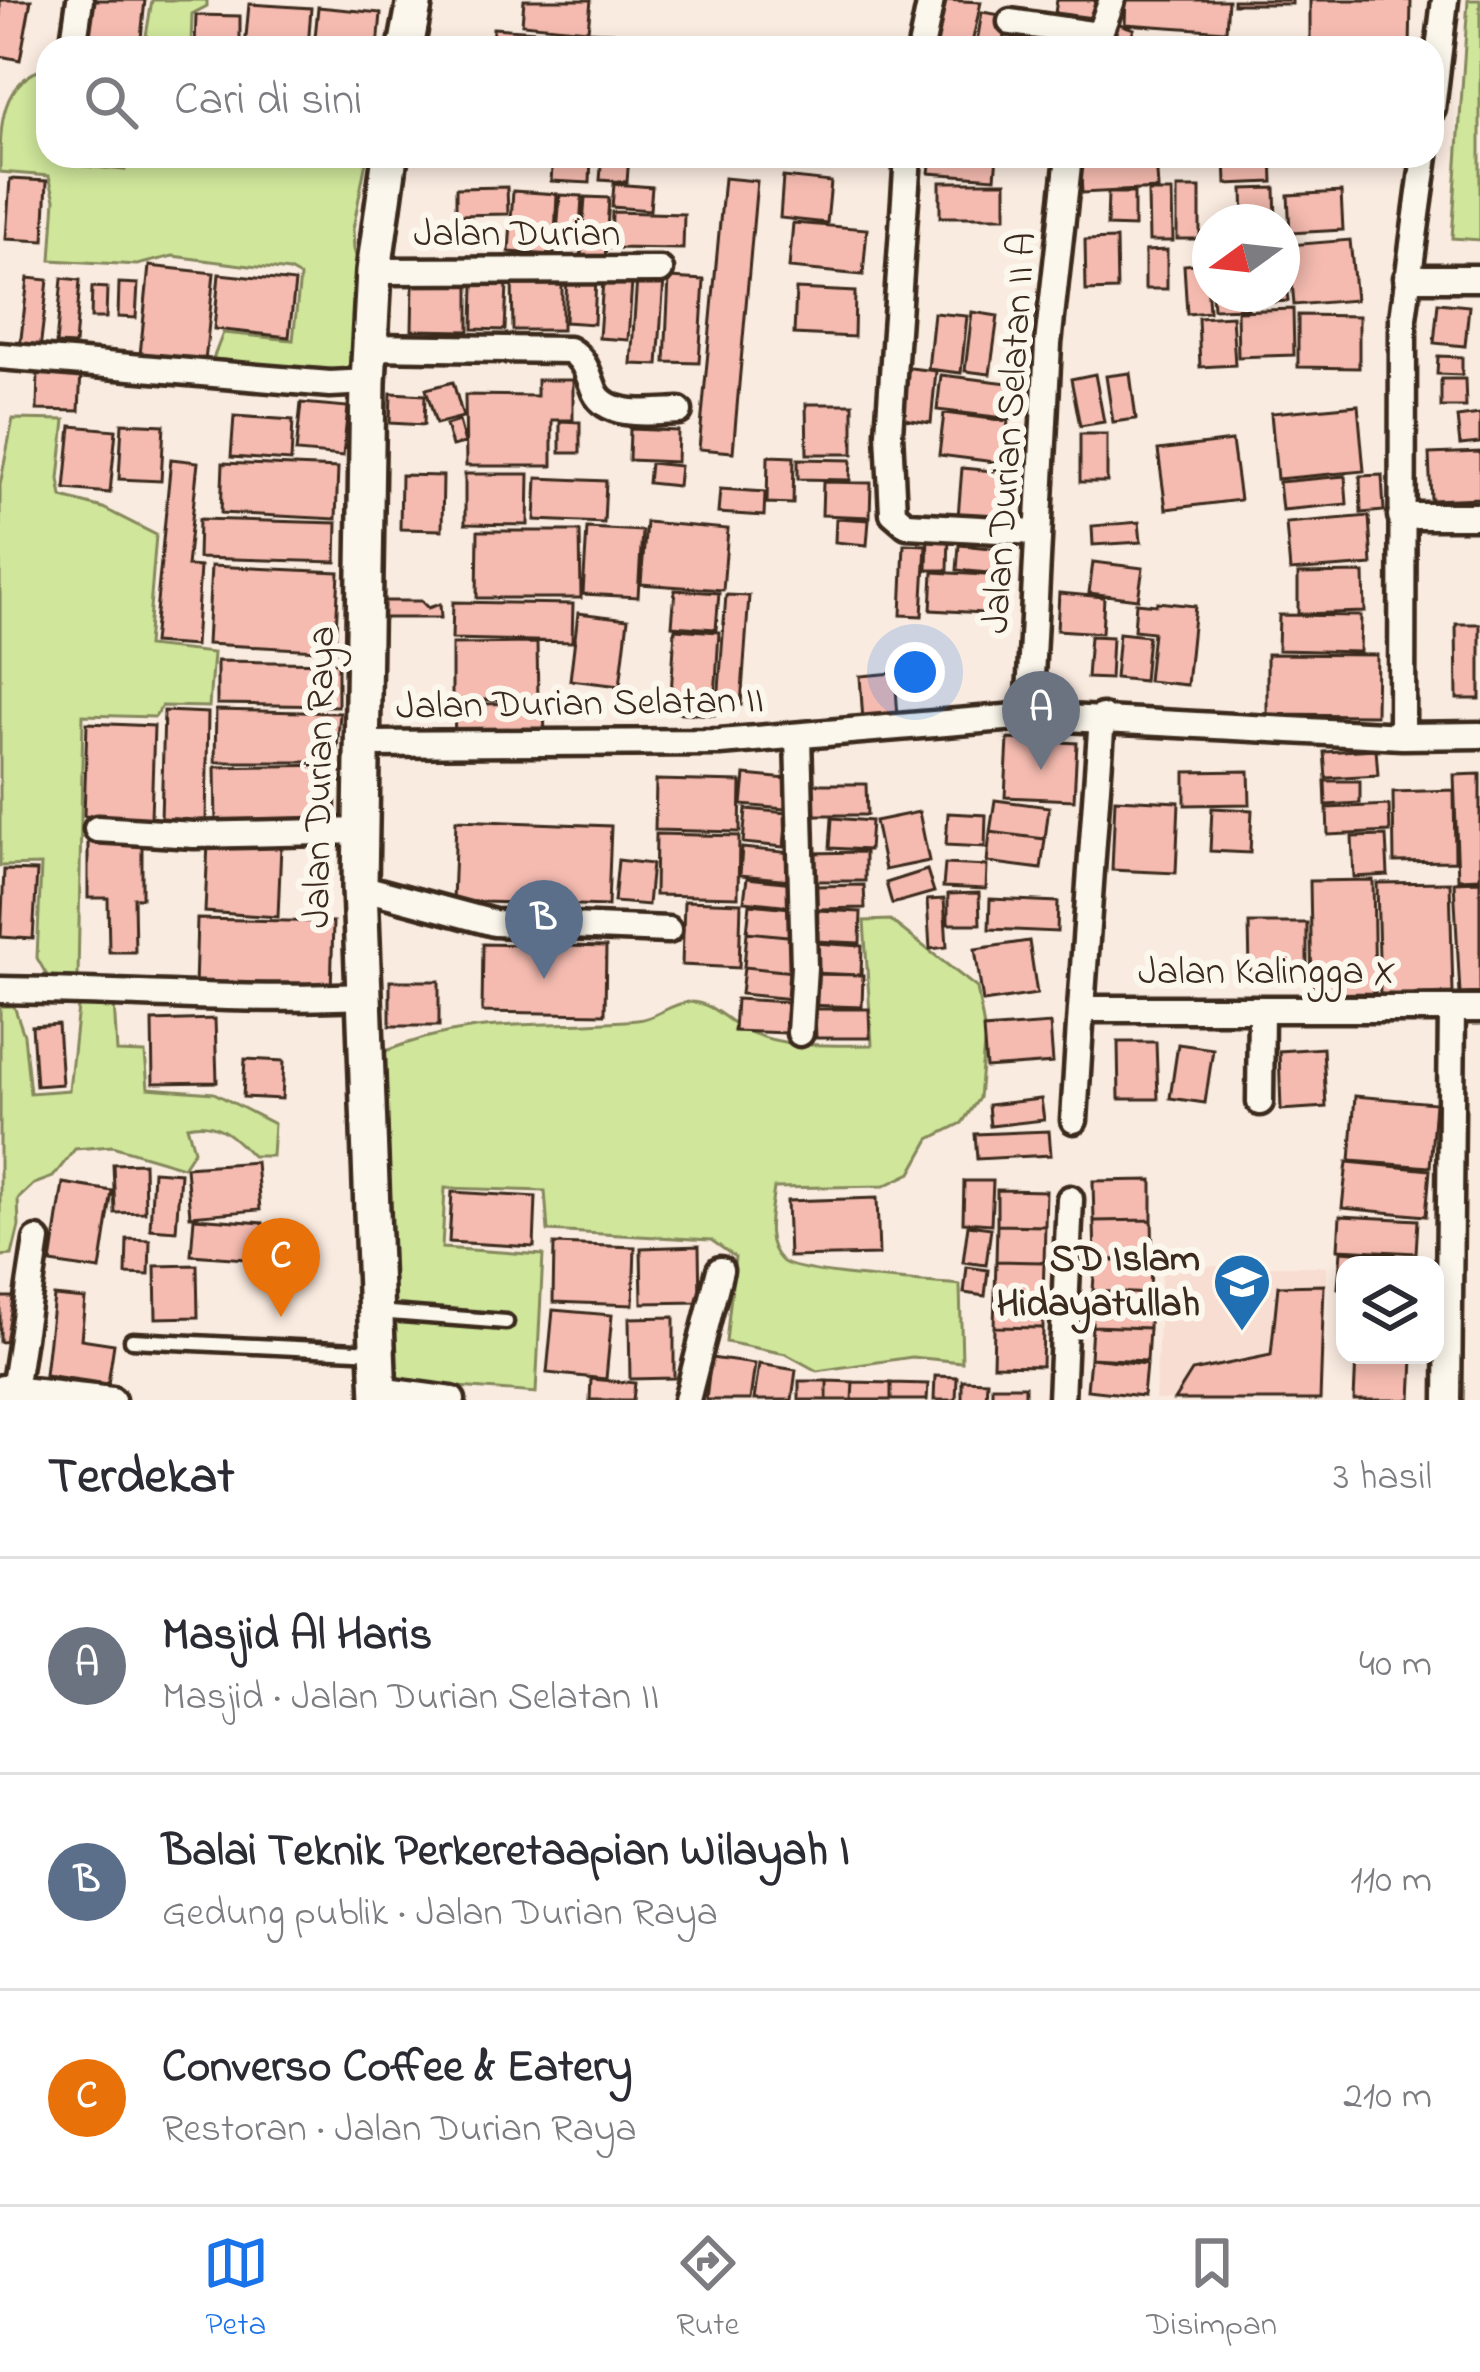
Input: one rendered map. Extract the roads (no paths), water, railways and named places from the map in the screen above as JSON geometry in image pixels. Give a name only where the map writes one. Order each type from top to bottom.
[{"type":"main road","points":[[408,36],[414,1]]},
{"type":"main road","name":"Jalan Durian Raya","points":[[378,1395],[360,886],[368,382],[374,272],[388,168]]},
{"type":"street","points":[[75,36],[80,0]]},
{"type":"street","points":[[402,0],[414,1]]},
{"type":"street","points":[[924,36],[931,0]]},
{"type":"street","points":[[1099,36],[1112,0]]},
{"type":"street","points":[[1441,36],[1445,0]]},
{"type":"street","points":[[1011,22],[1074,36]]},
{"type":"street","points":[[907,168],[889,433],[892,513],[907,525],[1037,532]]},
{"type":"street","name":"Jalan Durian Selatan II A","points":[[1029,716],[1048,344],[1068,168]]},
{"type":"street","points":[[1402,736],[1403,317],[1423,168]]},
{"type":"street","name":"Jalan Durian","points":[[374,272],[660,270]]},
{"type":"street","points":[[1408,278],[1480,278]]},
{"type":"street","points":[[370,346],[569,350],[581,359],[596,395],[610,407],[679,411]]},
{"type":"street","points":[[0,356],[330,384],[368,382]]},
{"type":"street","points":[[1401,516],[1480,516]]},
{"type":"street","name":"Jalan Durian Selatan II","points":[[363,744],[720,742],[1029,716],[1402,736],[1480,735]]},
{"type":"street","name":"Jalan Kalingga X","points":[[1074,1120],[1102,717]]},
{"type":"street","name":"Jalan Durian Selatan II","points":[[798,736],[804,968],[800,1033]]},
{"type":"street","points":[[97,829],[234,835],[362,831]]},
{"type":"street","points":[[360,886],[494,923],[668,930]]},
{"type":"street","points":[[0,990],[362,997]]},
{"type":"street","name":"Jalan Kalingga X","points":[[1081,1009],[1480,1009]]},
{"type":"street","points":[[1261,1009],[1261,1102]]},
{"type":"street","points":[[1448,1400],[1452,1009]]},
{"type":"street","points":[[1061,1400],[1070,1199]]},
{"type":"street","points":[[37,1240],[7,1389],[112,1400]]},
{"type":"street","points":[[687,1400],[719,1270]]},
{"type":"street","points":[[378,1395],[452,1400]]},
{"type":"lane","points":[[376,1312],[506,1322]]},
{"type":"lane","points":[[131,1340],[377,1352]]},
{"type":"place","name":"Masjid Al Haris","points":[[1041,770]]},
{"type":"place","name":"Balai Teknik Perkeretaapian Wilayah I","points":[[544,979]]},
{"type":"place","name":"Converso Coffee & Eatery","points":[[281,1317]]},
{"type":"place","name":"SD Islam Hidayatullah","points":[[1242,1333]]}]
